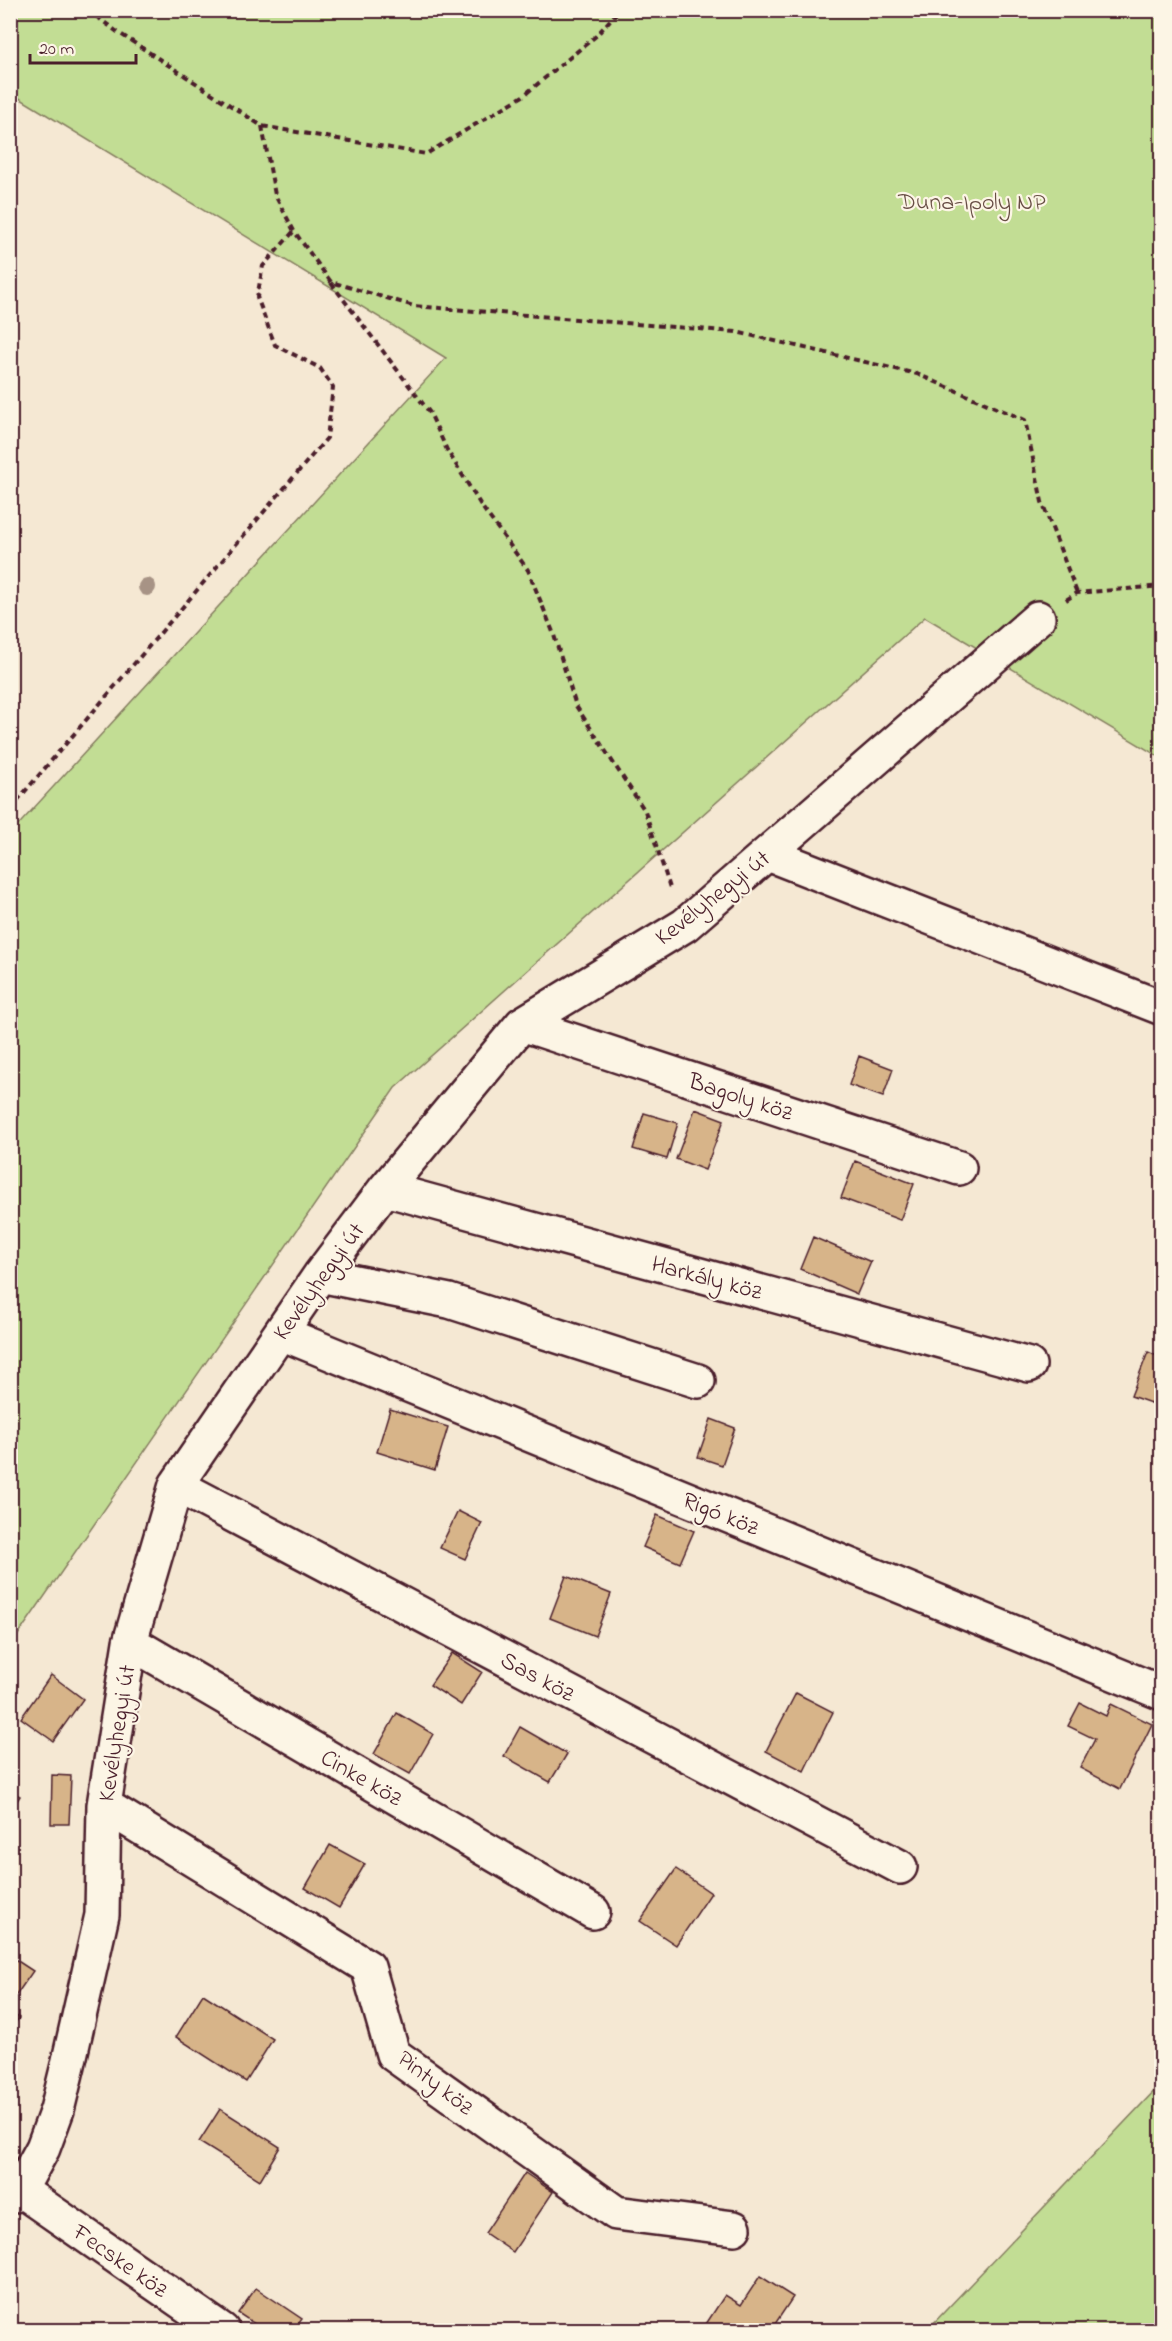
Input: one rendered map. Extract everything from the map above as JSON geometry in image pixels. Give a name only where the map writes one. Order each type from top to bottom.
[{"type":"street","name":"Kevélyhegyi út","points":[[15,2193],[43,2148],[57,2110],[102,1915],[104,1805],[130,1642],[176,1485],[320,1275],[385,1189],[522,1024],[685,925],[1038,618]]},
{"type":"street","points":[[768,854],[1161,1008]]},
{"type":"street","name":"Bagoly köz","points":[[522,1024],[959,1168]]},
{"type":"street","name":"Harkály köz","points":[[385,1189],[1029,1365]]},
{"type":"street","points":[[320,1275],[449,1301],[698,1381]]},
{"type":"street","name":"Rigó köz","points":[[281,1333],[1161,1693]]},
{"type":"street","name":"Sas köz","points":[[176,1485],[900,1867]]},
{"type":"street","name":"Cinke köz","points":[[130,1642],[593,1912]]},
{"type":"street","name":"Pinty köz","points":[[104,1805],[368,1967],[393,2054],[616,2213],[734,2228]]},
{"type":"street","name":"Fecske köz","points":[[15,2193],[222,2331]]},
{"type":"path","points":[[88,10],[116,31],[262,126],[426,154],[523,96],[596,36],[619,10]]},
{"type":"path","points":[[262,126],[275,195],[294,231],[430,413],[447,450],[482,507],[528,570],[553,632],[576,706],[645,811],[663,873],[685,925]]},
{"type":"path","points":[[10,809],[327,438],[333,387],[320,368],[275,345],[257,297],[263,266],[294,231]]},
{"type":"path","points":[[331,282],[414,306],[736,332],[917,374],[1025,420],[1042,502],[1077,593]]},
{"type":"path","points":[[1038,618],[1077,593],[1161,586]]},
{"type":"green space","name":"Duna-Ipoly NP","points":[[11,11],[1161,11],[1161,758],[925,617],[395,1088],[11,1645],[11,833],[446,358],[11,93]]},
{"type":"green space","points":[[1161,2084],[1161,2330],[927,2330]]},
{"type":"building","points":[[859,1056],[893,1069],[883,1097],[849,1085]]},
{"type":"building","points":[[695,1109],[724,1120],[705,1170],[676,1159]]},
{"type":"building","points":[[644,1113],[678,1123],[667,1159],[633,1149]]},
{"type":"building","points":[[855,1161],[914,1184],[900,1220],[841,1198]]},
{"type":"building","points":[[813,1237],[871,1262],[857,1294],[800,1269]]},
{"type":"building","points":[[1148,1352],[1162,1358],[1162,1407],[1131,1396]]},
{"type":"building","points":[[390,1409],[448,1427],[435,1470],[377,1452]]},
{"type":"building","points":[[711,1419],[735,1428],[722,1465],[698,1457]]},
{"type":"building","points":[[458,1511],[482,1523],[465,1559],[440,1548]]},
{"type":"building","points":[[657,1515],[694,1531],[680,1563],[643,1547]]},
{"type":"building","points":[[566,1576],[611,1594],[595,1636],[550,1618]]},
{"type":"building","points":[[452,1653],[482,1672],[461,1705],[430,1685]]},
{"type":"building","points":[[51,1675],[83,1699],[53,1741],[21,1718]]},
{"type":"building","points":[[796,1693],[833,1712],[804,1771],[766,1751]]},
{"type":"building","points":[[1080,1703],[1106,1716],[1111,1704],[1152,1724],[1120,1789],[1080,1768],[1095,1739],[1068,1726]]},
{"type":"building","points":[[397,1713],[433,1734],[410,1774],[374,1754]]},
{"type":"building","points":[[520,1727],[567,1754],[550,1782],[504,1756]]},
{"type":"building","points":[[52,1775],[71,1776],[69,1824],[51,1824]]},
{"type":"building","points":[[10,1791],[20,1796],[10,1812]]},
{"type":"building","points":[[330,1845],[365,1864],[339,1908],[305,1888]]},
{"type":"building","points":[[676,1869],[711,1893],[676,1945],[640,1921]]},
{"type":"building","points":[[10,1956],[33,1971],[10,2004]]},
{"type":"building","points":[[203,1994],[273,2039],[246,2082],[176,2037]]},
{"type":"building","points":[[10,2012],[19,2018],[10,2030]]},
{"type":"building","points":[[220,2109],[280,2147],[260,2180],[199,2142]]},
{"type":"building","points":[[525,2173],[553,2192],[513,2252],[485,2233]]},
{"type":"building","points":[[760,2276],[793,2297],[771,2330],[715,2330],[706,2324],[725,2295],[741,2305]]},
{"type":"building","points":[[256,2288],[302,2319],[294,2330],[264,2330],[238,2313]]},
{"type":"building","points":[[445,2324],[455,2330],[441,2330]]}]
